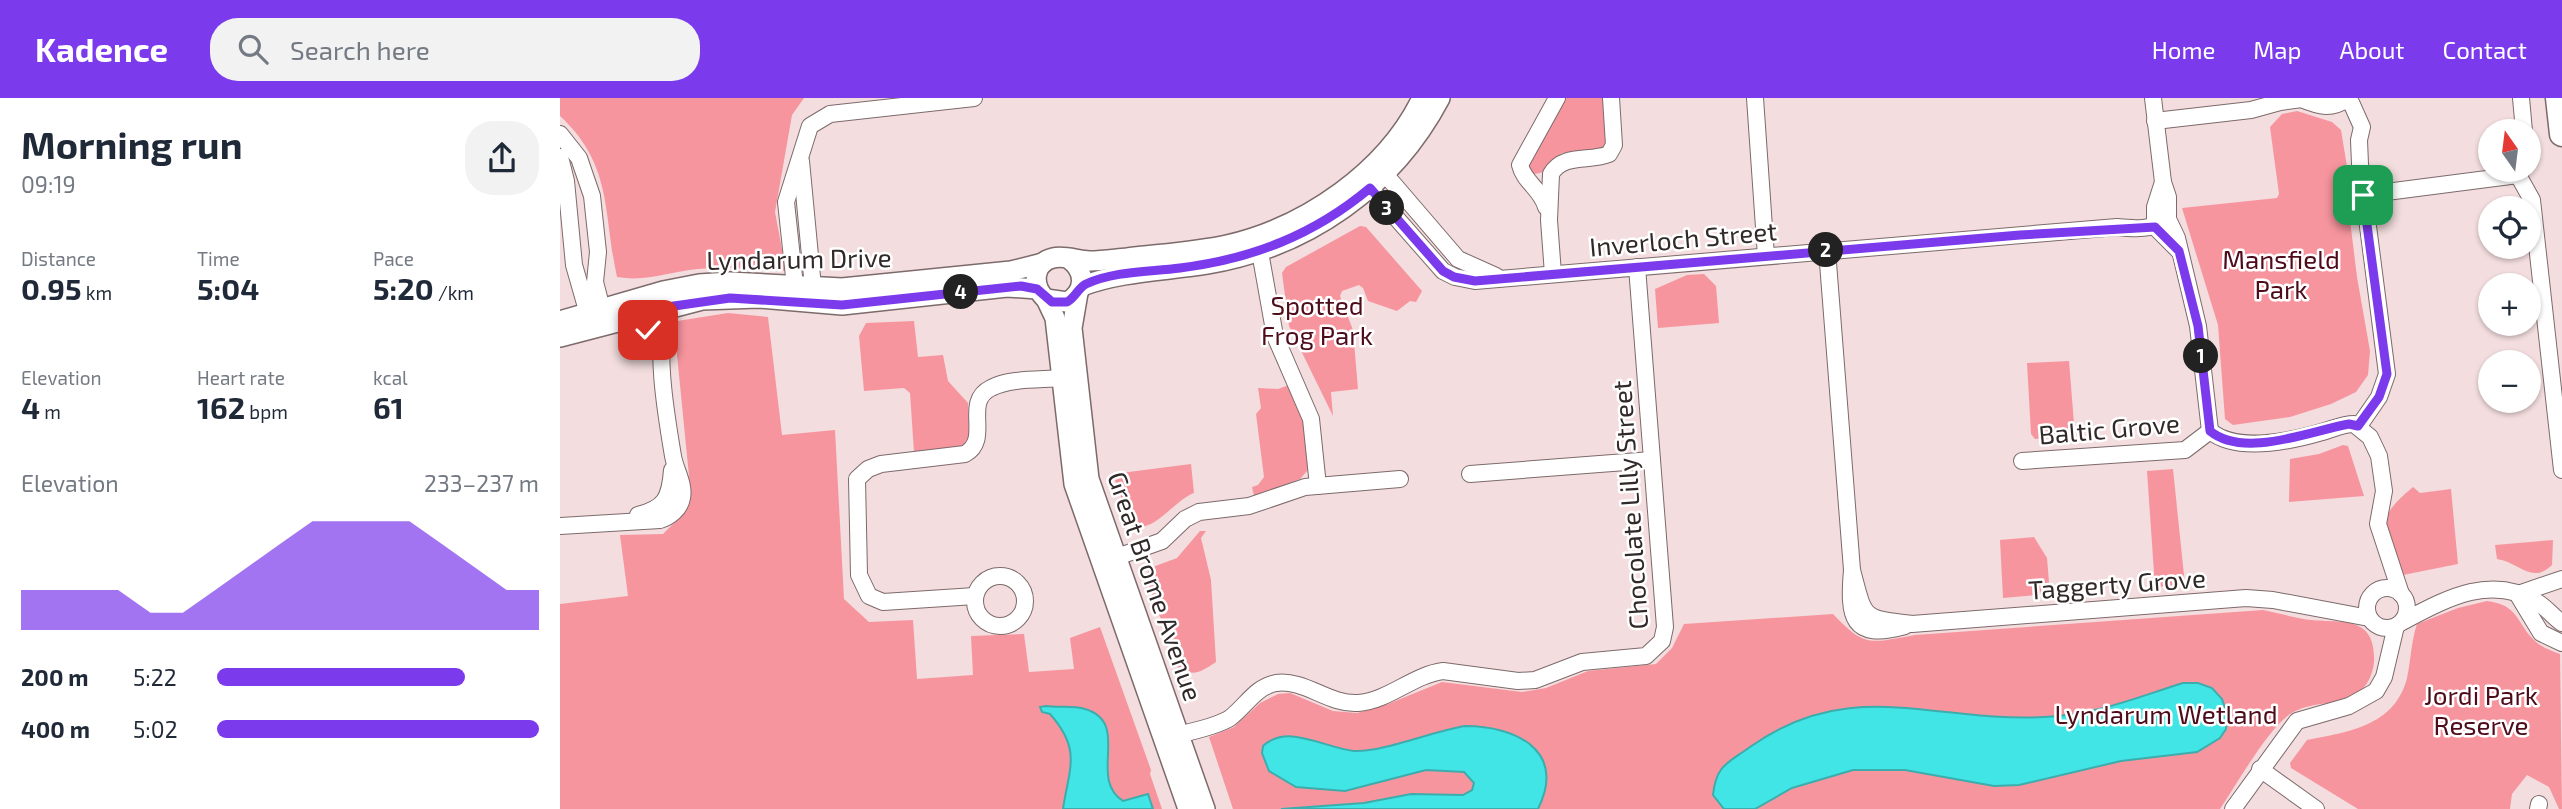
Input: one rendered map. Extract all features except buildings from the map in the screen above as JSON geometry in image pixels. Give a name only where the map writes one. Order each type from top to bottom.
[{"type":"main road","points":[[2558,98],[2562,134]]},
{"type":"street","points":[[826,98],[830,114]]},
{"type":"street","points":[[804,295],[800,152],[810,126],[830,114],[974,98]]},
{"type":"street","points":[[1380,168],[1422,98]]},
{"type":"street","points":[[1257,244],[1088,261],[1055,257],[1043,263],[1036,275],[1042,294],[1067,302],[1080,290],[1118,275],[1210,263],[1257,244],[1311,230],[1410,145],[1440,98]]},
{"type":"street","points":[[1549,220],[1542,195],[1522,172],[1522,160],[1557,98]]},
{"type":"street","points":[[1522,172],[1537,177],[1553,172],[1572,160],[1609,154],[1614,145],[1611,98]]},
{"type":"street","points":[[1755,98],[1766,256]]},
{"type":"street","points":[[2153,98],[2163,182],[2159,221],[2177,238],[2198,326],[2210,431]]},
{"type":"street","points":[[2521,98],[2523,119]]},
{"type":"street","points":[[2155,121],[2251,110],[2305,99],[2319,107],[2343,100],[2359,140],[2363,195],[2387,374],[2379,397],[2358,426],[2375,446],[2382,466],[2384,491],[2378,524],[2384,564],[2367,608],[2386,662]]},
{"type":"street","points":[[560,134],[579,158],[592,196],[598,251],[595,282],[597,319]]},
{"type":"street","points":[[560,157],[566,181],[574,265],[597,319]]},
{"type":"street","name":"Inverloch Street","points":[[1380,168],[1458,259],[1505,278]]},
{"type":"street","points":[[1553,172],[1549,220],[1553,274]]},
{"type":"street","points":[[2363,195],[2478,178]]},
{"type":"street","name":"Inverloch Street","points":[[1365,182],[1443,271],[1454,277],[1475,281],[2117,227],[2159,221]]},
{"type":"street","points":[[2524,182],[2532,200],[2562,470]]},
{"type":"street","points":[[1257,244],[1275,336],[1311,419],[1318,486]]},
{"type":"street","name":"Taggerty Grove","points":[[1827,250],[1852,570],[1849,607],[1858,624],[1875,632],[1912,624],[2246,598],[2325,609],[2372,621]]},
{"type":"street","points":[[1069,259],[1080,270],[1080,290]]},
{"type":"street","name":"Lyndarum Drive","points":[[804,295],[1011,271],[1043,263]]},
{"type":"street","name":"Chocolate Lilly Street","points":[[1172,737],[1228,719],[1265,687],[1277,683],[1291,683],[1329,699],[1361,703],[1429,673],[1443,671],[1526,681],[1582,662],[1640,657],[1653,652],[1662,641],[1665,627],[1637,267]]},
{"type":"street","name":"Lyndarum Drive","points":[[560,337],[663,291],[730,290],[804,295],[842,305],[1007,287],[1042,294]]},
{"type":"street","name":"Great Brome Avenue","points":[[1080,290],[1072,316],[1070,377],[1074,484],[1109,560],[1172,737],[1205,809]]},
{"type":"street","name":"Lyndarum Drive","points":[[560,321],[636,315],[667,307],[700,292]]},
{"type":"street","name":"Great Brome Avenue","points":[[1042,294],[1055,318],[1070,377]]},
{"type":"street","points":[[560,526],[622,520],[660,520],[674,512],[682,495],[673,458],[659,346],[667,307]]},
{"type":"street","points":[[636,315],[659,346]]},
{"type":"street","points":[[975,596],[883,602],[869,596],[859,576],[858,480],[868,468],[881,464],[965,454],[976,446],[979,438],[977,404],[983,393],[1000,385],[1070,377]]},
{"type":"street","name":"Baltic Grove","points":[[2022,461],[2185,450],[2210,431],[2219,439],[2235,443],[2305,436],[2349,424],[2358,426]]},
{"type":"street","points":[[1469,474],[1652,460]]},
{"type":"street","points":[[1109,560],[1162,541],[1185,519],[1199,512],[1248,506],[1299,489],[1400,479]]},
{"type":"street","points":[[2233,809],[2297,721],[2349,706],[2376,691],[2385,677],[2386,662],[2399,624],[2407,610],[2383,548]]},
{"type":"street","points":[[2518,595],[2561,580]]},
{"type":"street","points":[[2556,619],[2549,601],[2561,580]]},
{"type":"street","points":[[2372,595],[2390,589],[2402,596],[2429,602],[2479,589],[2498,589],[2537,602],[2556,619]]},
{"type":"street","name":"Taggerty Grove","points":[[2325,609],[2372,595]]},
{"type":"street","points":[[2518,595],[2541,633],[2562,643]]},
{"type":"street","points":[[2372,621],[2384,628],[2399,624],[2444,600]]},
{"type":"street","name":"Great Brome Avenue","points":[[1172,737],[1188,809]]},
{"type":"street","points":[[2260,769],[2316,809]]},
{"type":"green space","points":[[560,98],[804,98],[792,115],[775,212],[786,271],[709,268],[648,277],[617,277],[598,172],[577,134],[560,116]]},
{"type":"green space","points":[[1564,98],[1604,98],[1607,144],[1601,151],[1562,153],[1544,172],[1535,174],[1529,169],[1528,163]]},
{"type":"green space","name":"Mansfield Park","points":[[2297,111],[2332,122],[2341,130],[2350,185],[2348,204],[2357,277],[2370,351],[2368,375],[2356,392],[2331,404],[2290,417],[2233,425],[2225,419],[2218,325],[2182,208],[2277,198],[2279,194],[2270,127],[2282,114]]},
{"type":"green space","name":"Spotted Frog Park","points":[[1360,226],[1366,227],[1422,291],[1416,302],[1410,301],[1397,311],[1368,301],[1359,285],[1342,291],[1340,296],[1353,330],[1358,389],[1331,392],[1333,416],[1289,326],[1282,273],[1286,267]]},
{"type":"green space","points":[[1704,274],[1716,286],[1719,323],[1658,328],[1655,289],[1687,275]]},
{"type":"green space","points":[[728,313],[768,317],[782,435],[835,430],[844,599],[869,622],[913,620],[917,679],[973,675],[971,636],[1024,634],[1029,672],[1074,669],[1070,638],[1100,627],[1151,770],[1162,809],[560,809],[560,604],[628,596],[620,535],[663,534],[684,513],[691,496],[676,345],[670,334],[671,322]]},
{"type":"green space","points":[[914,321],[918,357],[943,355],[948,381],[968,403],[969,436],[962,447],[914,452],[910,393],[904,388],[864,391],[859,336],[866,323]]},
{"type":"green space","points":[[2069,361],[2075,436],[2035,439],[2031,434],[2027,363]]},
{"type":"green space","points":[[1289,385],[1305,421],[1308,470],[1300,479],[1254,496],[1252,487],[1258,485],[1264,477],[1256,414],[1261,408],[1258,388],[1278,389]]},
{"type":"green space","points":[[2343,445],[2348,446],[2364,496],[2289,502],[2290,459],[2319,454]]},
{"type":"green space","points":[[1191,464],[1194,493],[1156,521],[1139,527],[1131,526],[1113,474]]},
{"type":"green space","points":[[2173,469],[2185,585],[2155,587],[2147,471]]},
{"type":"green space","points":[[2413,487],[2420,493],[2451,489],[2458,564],[2398,576],[2386,536],[2386,518],[2391,509]]},
{"type":"green space","points":[[1200,531],[1206,531],[1201,538],[1211,580],[1216,662],[1194,673],[1178,668],[1146,577],[1150,568],[1177,558]]},
{"type":"green space","points":[[2034,537],[2047,558],[2050,594],[2003,598],[2000,540]]},
{"type":"green space","points":[[2553,540],[2552,565],[2545,571],[2532,573],[2497,559],[2495,545]]},
{"type":"green space","name":"Jordi Park Reserve","points":[[2487,601],[2498,603],[2512,611],[2536,642],[2560,654],[2562,809],[2559,809],[2549,787],[2527,775],[2512,794],[2510,809],[2358,809],[2291,768],[2290,763],[2307,740],[2353,730],[2381,717],[2392,707],[2407,678],[2417,624],[2458,608]]},
{"type":"green space","name":"Lyndarum Wetland","points":[[2263,610],[2305,619],[2346,622],[2364,629],[2370,636],[2373,647],[2373,667],[2367,684],[2357,694],[2298,710],[2281,721],[2262,744],[2220,809],[1233,809],[1209,737],[1234,727],[1260,703],[1278,694],[1290,693],[1333,711],[1357,713],[1388,704],[1442,682],[1522,692],[1546,688],[1588,671],[1656,664],[1672,648],[1684,624],[1833,614],[1861,638],[1878,641],[1915,635]]},
{"type":"water","points":[[2183,683],[2198,683],[2212,688],[2222,699],[2227,714],[2226,729],[2220,738],[2197,752],[2121,761],[2019,785],[1994,786],[1905,770],[1853,770],[1792,788],[1755,809],[1724,809],[1713,795],[1717,777],[1729,761],[1787,725],[1823,713],[1859,707],[1894,707],[2004,717],[2044,717],[2099,709]]},
{"type":"water","points":[[1040,707],[1080,708],[1099,716],[1106,726],[1108,779],[1113,791],[1123,801],[1148,794],[1153,809],[1063,809],[1070,770],[1070,749],[1060,727],[1050,714],[1042,712]]},
{"type":"water","points":[[1465,726],[1502,731],[1531,745],[1541,757],[1546,771],[1545,788],[1538,809],[1281,809],[1364,803],[1411,794],[1463,795],[1472,790],[1474,783],[1464,772],[1426,770],[1345,791],[1296,787],[1269,771],[1262,753],[1263,746],[1273,739],[1284,737],[1365,751]]},
{"type":"route","points":[[648,330],[659,346],[667,307],[730,298],[842,305],[1021,286],[1037,289],[1052,302],[1067,302],[1073,299],[1082,286],[1102,278],[1180,268],[1259,252],[1311,230],[1370,188],[1443,271],[1454,277],[1475,281],[1671,262],[2117,227],[2155,227],[2179,251],[2198,326],[2207,424],[2219,439],[2235,443],[2305,436],[2341,425],[2358,426],[2379,397],[2387,374],[2363,195]]}]
